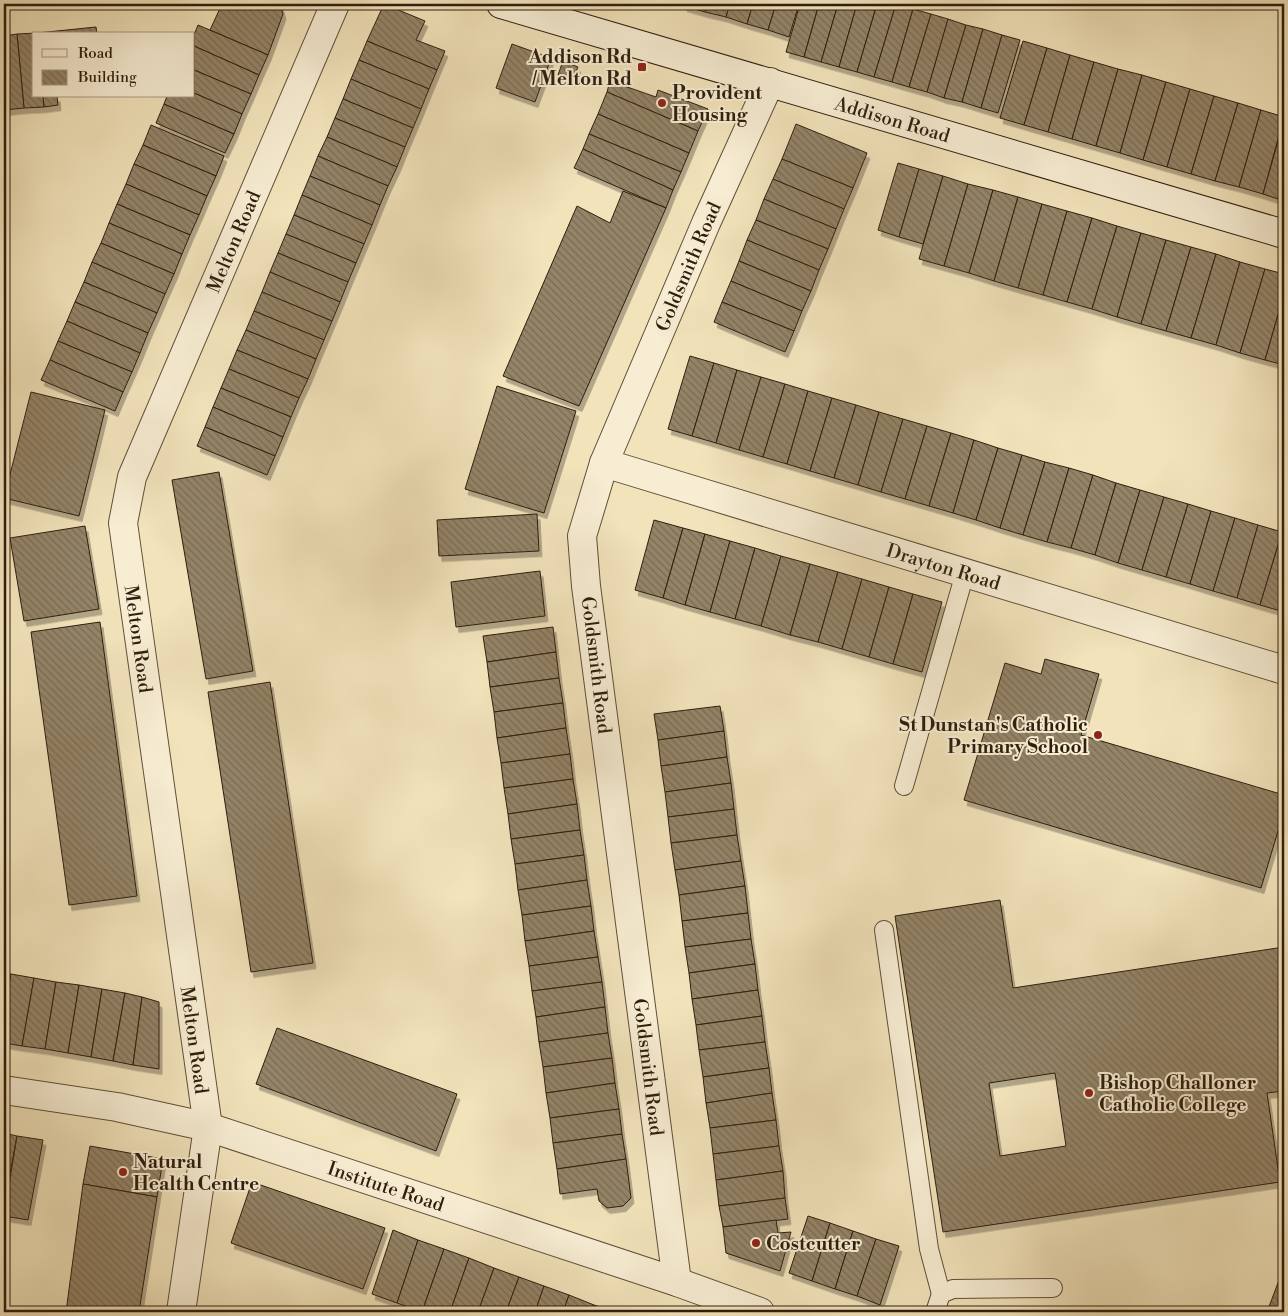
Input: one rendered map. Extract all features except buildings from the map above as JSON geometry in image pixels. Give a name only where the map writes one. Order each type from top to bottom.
[{"type":"street","name":"Melton Road","points":[[181,1312],[208,1127],[123,523],[132,477],[335,4]]},
{"type":"street","name":"Addison Road","points":[[500,4],[1284,234]]},
{"type":"street","name":"Goldsmith Road","points":[[677,1282],[586,586],[582,536],[604,463],[710,214],[770,82]]},
{"type":"street","name":"Drayton Road","points":[[604,463],[1284,670]]},
{"type":"street","name":"Institute Road","points":[[4,1090],[117,1107],[208,1127],[677,1282],[760,1312]]},
{"type":"lane","points":[[904,786],[965,573]]},
{"type":"lane","points":[[884,930],[929,1249],[941,1294],[935,1312]]},
{"type":"lane","points":[[941,1294],[953,1289],[1053,1288]]},
{"type":"place","name":"Addison Rd / Melton Rd","points":[[642,67]]},
{"type":"place","name":"Provident Housing","points":[[662,103]]},
{"type":"place","name":"St Dunstan's Catholic Primary School","points":[[1098,735]]},
{"type":"place","name":"Bishop Challoner Catholic College","points":[[1089,1093]]},
{"type":"place","name":"Natural Health Centre","points":[[123,1172]]},
{"type":"place","name":"Costcutter","points":[[756,1243]]}]
